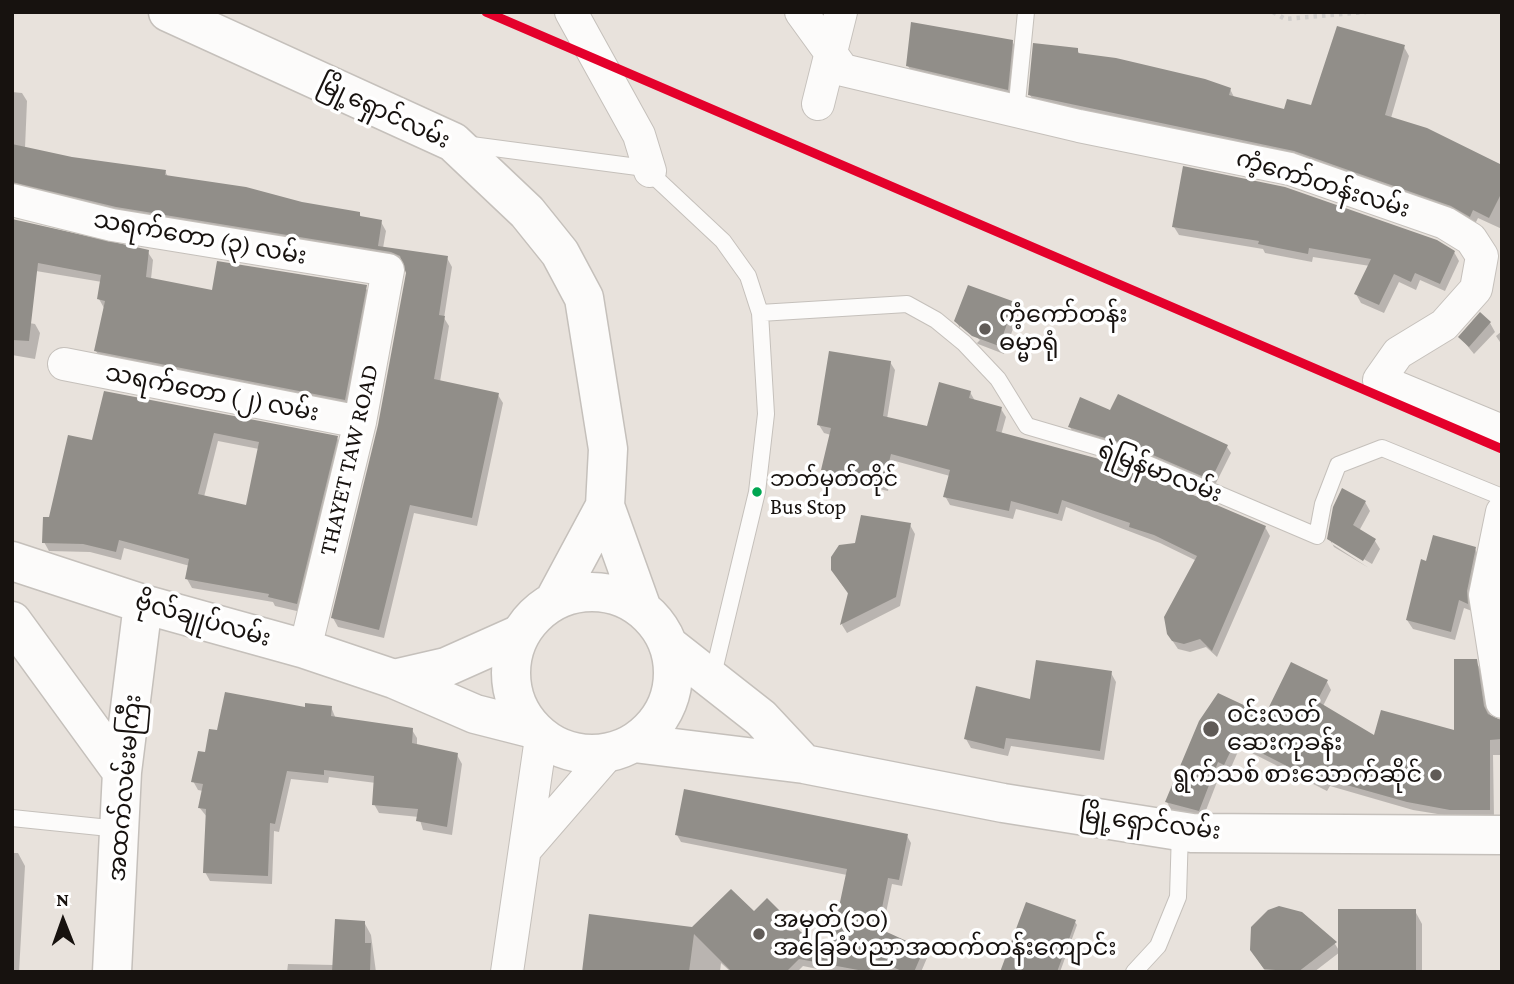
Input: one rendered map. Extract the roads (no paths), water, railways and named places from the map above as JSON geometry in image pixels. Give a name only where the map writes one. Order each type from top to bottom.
[{"type":"main road","name":"မြို့ရှောင်လမ်း","points":[[168,12],[453,142],[527,212],[560,253],[584,298],[608,449],[605,506],[642,609]]},
{"type":"main road","name":"မြို့ရှောင်လမ်း","points":[[554,601],[605,506]]},
{"type":"main road","name":"ဗိုလ်ချုပ်လမ်း","points":[[12,561],[143,604],[305,649],[394,679],[475,714],[536,733]]},
{"type":"main road","points":[[599,592],[622,598],[642,609],[658,625],[668,645],[673,673],[669,701],[655,725],[622,748],[585,755],[562,750],[536,733],[517,706],[510,682],[511,657],[520,634],[535,615],[554,601],[576,593],[599,592]]},
{"type":"main road","name":"အထက်လမ်းမကြီး","points":[[112,972],[122,772],[143,604]]},
{"type":"main road","points":[[12,621],[122,772]]},
{"type":"main road","points":[[394,679],[446,667],[520,634]]},
{"type":"main road","points":[[668,645],[761,718],[804,764]]},
{"type":"main road","name":"မြို့ရှောင်လမ်း","points":[[622,748],[804,764],[1003,803],[1180,831],[1502,835]]},
{"type":"street","points":[[571,12],[639,135],[650,171]]},
{"type":"street","name":"ကံ့ကော်တန်းလမ်း","points":[[802,12],[843,70],[1016,112],[1290,169],[1445,223],[1471,239],[1482,256],[1476,289],[1444,325],[1398,353],[1379,380],[1502,430]]},
{"type":"street","points":[[818,104],[841,12]]},
{"type":"street","name":"သရက်တော (၃) လမ်း","points":[[12,200],[112,225],[388,270]]},
{"type":"street","name":"THAYET TAW ROAD","points":[[305,649],[360,422],[388,270]]},
{"type":"street","name":"သရက်တော (၂) လမ်း","points":[[64,364],[360,422]]},
{"type":"street","points":[[1502,512],[1485,595],[1502,702]]},
{"type":"street","points":[[508,972],[525,850],[536,733]]},
{"type":"street","points":[[525,850],[622,748]]},
{"type":"lane","points":[[1016,112],[1026,12]]},
{"type":"lane","points":[[453,142],[603,161],[650,171],[723,241],[748,276],[760,313],[766,414],[757,492],[712,679]]},
{"type":"lane","name":"ရဲမြန်မာလမ်း","points":[[760,313],[906,304],[936,320],[964,343],[998,379],[1027,426],[1129,456],[1317,536],[1323,504],[1338,465],[1382,448],[1502,497]]},
{"type":"lane","points":[[12,818],[119,829]]},
{"type":"lane","points":[[1135,972],[1158,946],[1178,897],[1180,831]]},
{"type":"place","name":"ကံ့ကော်တန်း ဓမ္မာရုံ","points":[[985,329]]},
{"type":"place","name":"ဘတ်မှတ်တိုင် Bus Stop","points":[[757,492]]},
{"type":"place","name":"ဝင်းလတ် ဆေးကုခန်း","points":[[1211,729]]},
{"type":"place","name":"ရွက်သစ် စားသောက်ဆိုင်","points":[[1436,775]]},
{"type":"place","name":"အမှတ်(၁၀) အခြေခံပညာအထက်တန်းကျောင်း","points":[[759,934]]}]
